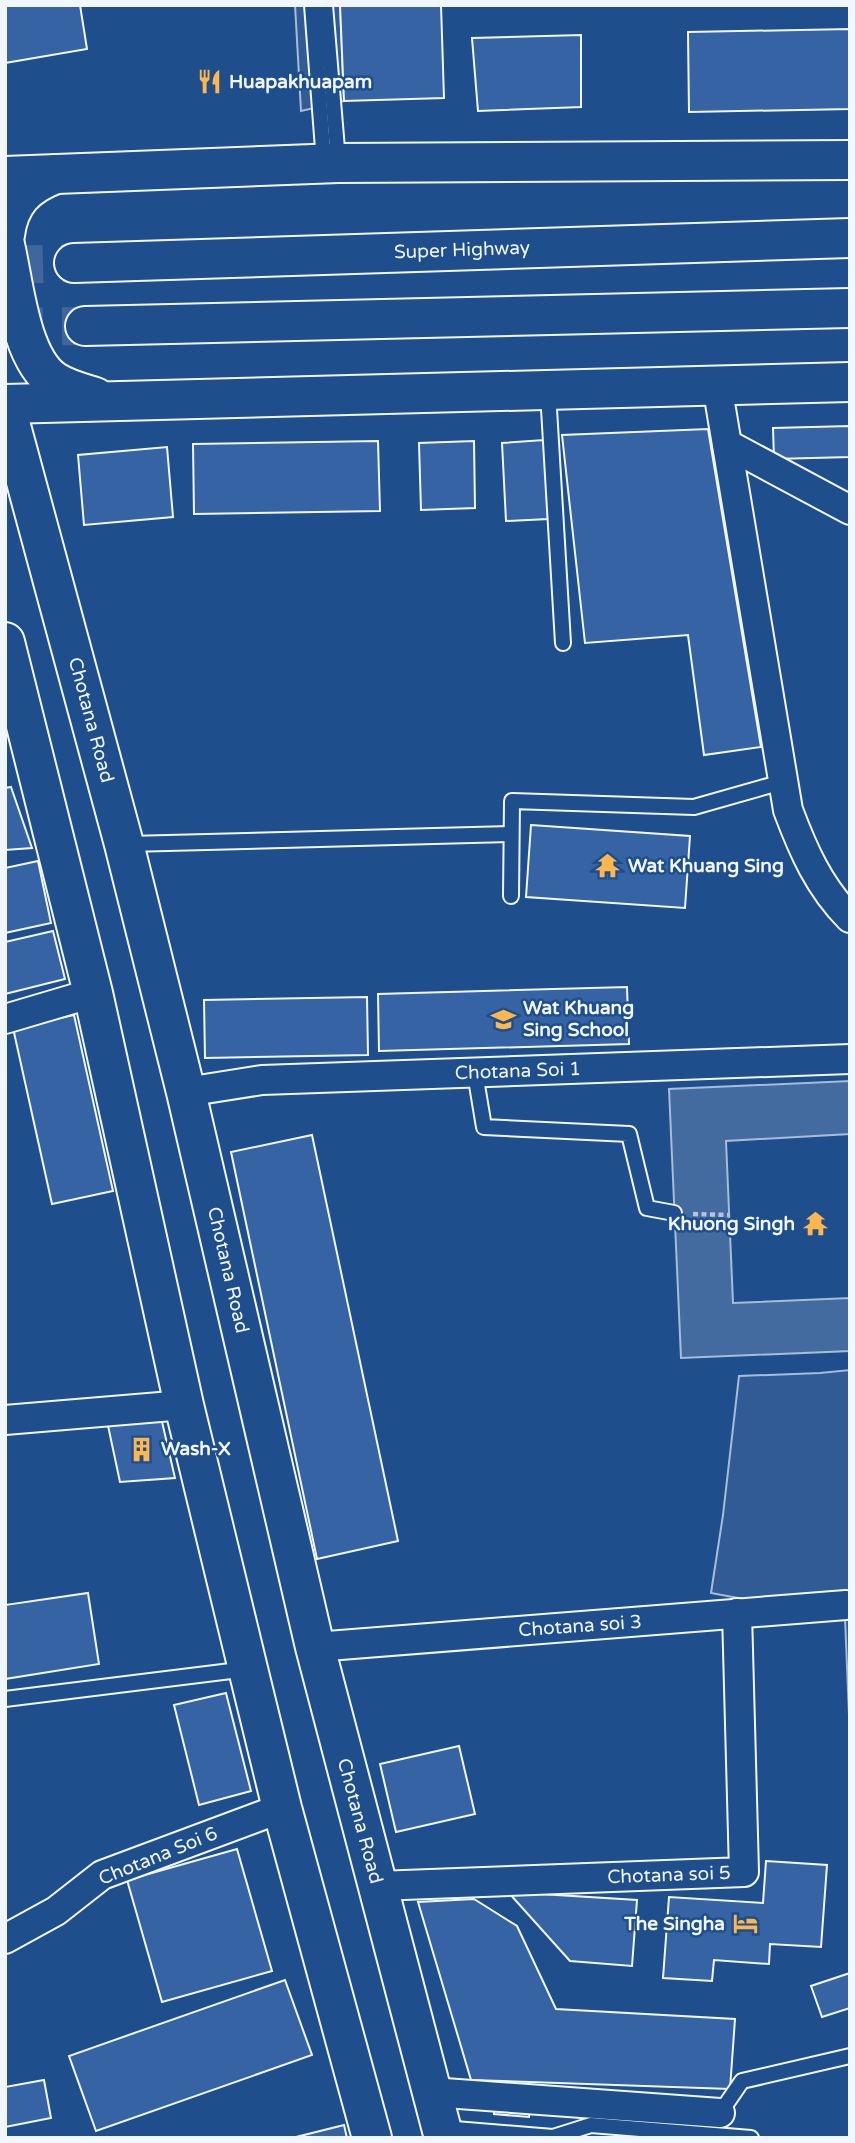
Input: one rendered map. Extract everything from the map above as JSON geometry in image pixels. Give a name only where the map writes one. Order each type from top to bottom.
[{"type":"main road","points":[[5,176],[331,163],[850,160]]},
{"type":"main road","points":[[5,235],[10,212],[29,187],[37,181],[60,173]]},
{"type":"main road","name":"Super Highway","points":[[74,263],[850,237]]},
{"type":"main road","points":[[5,244],[26,341],[37,361],[55,382],[107,402]]},
{"type":"main road","points":[[85,326],[850,308]]},
{"type":"main road","points":[[5,404],[850,382]]},
{"type":"main road","name":"Chotana Road","points":[[5,404],[124,844],[186,1092],[315,1647],[438,2119]]},
{"type":"main road","points":[[5,642],[93,993],[184,1405],[282,1808],[372,2138]]},
{"type":"street","points":[[717,385],[788,810],[803,849],[821,883],[850,918]]},
{"type":"street","points":[[727,444],[850,510]]},
{"type":"street","points":[[5,1019],[93,993]]},
{"type":"street","name":"Chotana Soi 1","points":[[186,1092],[262,1080],[850,1059]]},
{"type":"street","points":[[5,1420],[184,1405]]},
{"type":"street","name":"Chotana soi 3","points":[[315,1647],[848,1604]]},
{"type":"street","name":"Chotana soi 5","points":[[377,1886],[744,1872],[737,1614]]},
{"type":"street","name":"Chotana Soi 6","points":[[5,1939],[56,1911],[102,1875],[282,1808]]},
{"type":"street","points":[[438,2119],[720,2113]]},
{"type":"lane","points":[[313,5],[331,163]]},
{"type":"lane","points":[[325,5],[331,163]]},
{"type":"lane","points":[[548,389],[563,643]]},
{"type":"lane","points":[[511,896],[512,801],[694,807],[782,782]]},
{"type":"lane","points":[[124,844],[511,834]]},
{"type":"lane","points":[[475,1073],[484,1127],[629,1134],[647,1208],[674,1213]]},
{"type":"lane","points":[[5,1699],[248,1669]]},
{"type":"lane","points":[[720,2113],[742,2081],[850,2056]]},
{"type":"lane","points":[[438,2119],[553,2137],[591,2125],[751,2138]]},
{"type":"path","points":[[674,1213],[729,1215]]},
{"type":"shaded area","points":[[295,5],[340,5],[344,101],[301,111]]},
{"type":"shaded area","points":[[850,1081],[850,1134],[726,1141],[733,1303],[850,1298],[850,1351],[681,1358],[669,1089]]},
{"type":"shaded area","points":[[850,1370],[850,1739],[845,1618],[711,1593],[739,1376]]},
{"type":"building","points":[[5,5],[80,5],[87,49],[5,63]]},
{"type":"building","points":[[340,5],[441,5],[444,98],[344,101]]},
{"type":"building","points":[[850,29],[850,109],[689,112],[688,32]]},
{"type":"building","points":[[581,35],[581,107],[478,111],[472,38]]},
{"type":"building","points":[[850,426],[850,457],[774,459],[773,428]]},
{"type":"building","points":[[708,429],[761,747],[704,755],[688,635],[585,643],[562,435]]},
{"type":"building","points":[[544,440],[548,519],[506,521],[502,443]]},
{"type":"building","points":[[378,441],[380,511],[194,514],[193,444]]},
{"type":"building","points":[[474,441],[475,508],[421,510],[419,443]]},
{"type":"building","points":[[167,447],[173,517],[84,525],[78,455]]},
{"type":"building","points":[[11,787],[32,848],[5,850],[5,788]]},
{"type":"building","name":"Wat Khuang Sing","points":[[531,825],[690,836],[685,908],[526,897]]},
{"type":"building","points":[[38,861],[51,923],[5,933],[5,868]]},
{"type":"building","points":[[53,931],[65,979],[5,994],[5,942]]},
{"type":"building","name":"Wat Khuang Sing School","points":[[627,987],[629,1044],[379,1051],[378,994]]},
{"type":"building","points":[[367,997],[368,1055],[205,1058],[204,1000]]},
{"type":"building","points":[[74,1015],[113,1191],[52,1204],[13,1028]]},
{"type":"building","points":[[312,1135],[398,1541],[317,1559],[231,1152]]},
{"type":"building","name":"Wash-X","points":[[160,1413],[175,1478],[120,1482],[107,1421]]},
{"type":"building","points":[[88,1593],[99,1664],[5,1679],[5,1605]]},
{"type":"building","points":[[226,1693],[251,1791],[199,1805],[174,1705]]},
{"type":"building","points":[[459,1746],[475,1814],[396,1832],[380,1764]]},
{"type":"building","points":[[237,1849],[272,1971],[162,2002],[127,1880]]},
{"type":"building","name":"The Singha","points":[[766,1861],[827,1865],[821,1947],[770,1944],[769,1964],[714,1960],[712,1981],[663,1978],[669,1897],[763,1903]]},
{"type":"building","points":[[508,1892],[637,1900],[632,1966],[570,1961]]},
{"type":"building","points":[[474,1899],[517,1926],[556,2009],[735,2019],[730,2089],[471,2080],[418,1902]]},
{"type":"building","points":[[850,1973],[850,2008],[822,2017],[811,1986]]},
{"type":"building","points":[[285,1980],[312,2055],[96,2131],[69,2056]]},
{"type":"building","points":[[44,2080],[51,2118],[5,2127],[5,2087]]},
{"type":"building","points":[[495,2101],[530,2104],[529,2117],[494,2114]]},
{"type":"building","points":[[344,2125],[347,2138],[292,2138]]},
{"type":"tunnel","points":[[5,265],[74,263]]},
{"type":"tunnel","points":[[5,327],[85,326]]},
{"type":"place","name":"Huapakhuapam","points":[[209,82]]},
{"type":"place","name":"Wat Khuang Sing","points":[[608,866]]},
{"type":"place","name":"Wat Khuang Sing School","points":[[503,1019]]},
{"type":"place","name":"Khuong Singh","points":[[815,1224]]},
{"type":"place","name":"Wash-X","points":[[141,1449]]},
{"type":"place","name":"The Singha","points":[[745,1924]]}]
